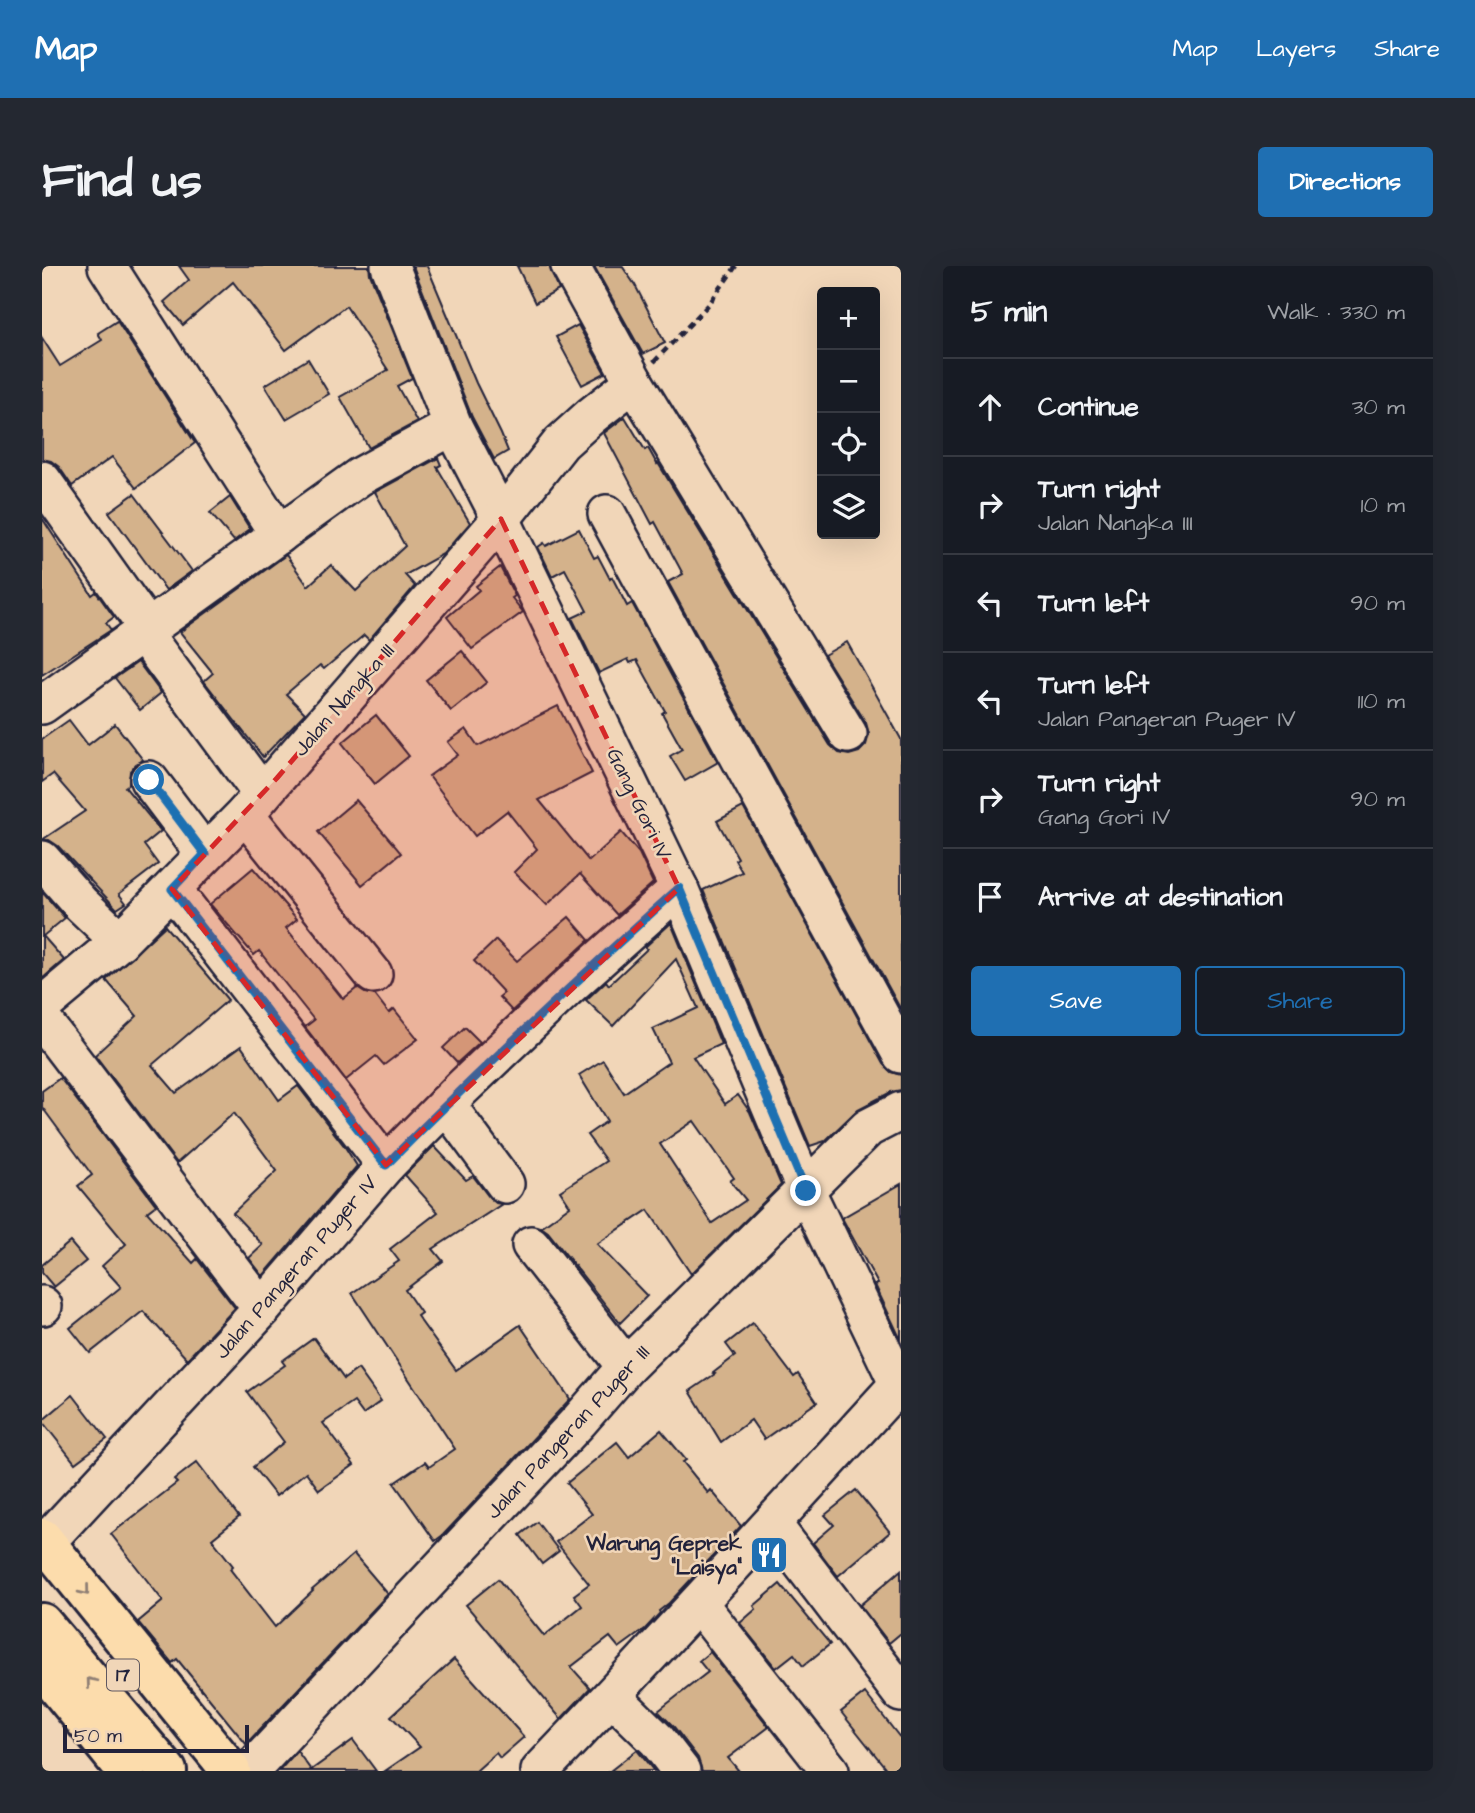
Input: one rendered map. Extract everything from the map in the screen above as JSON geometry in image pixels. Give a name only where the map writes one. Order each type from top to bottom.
[{"type":"highway","name":"17","points":[[43,1553],[204,1771]]},
{"type":"highway","points":[[43,1553],[231,1771]]},
{"type":"highway","name":"17","points":[[42,1623],[167,1771]]},
{"type":"highway","points":[[42,1668],[126,1771]]},
{"type":"street","points":[[107,266],[279,535]]},
{"type":"street","points":[[42,705],[359,477],[453,426],[390,266]]},
{"type":"street","points":[[570,266],[634,382],[848,734]]},
{"type":"street","name":"Jalan Nangka III","points":[[42,1006],[120,941],[253,804],[501,519],[561,443],[634,382]]},
{"type":"street","name":"Gang Gori IV","points":[[453,426],[501,519],[679,888],[806,1191],[898,1374]]},
{"type":"street","points":[[42,480],[145,631],[253,804],[373,974]]},
{"type":"street","points":[[607,514],[901,1054]]},
{"type":"street","points":[[149,780],[205,854]]},
{"type":"street","points":[[42,860],[120,941]]},
{"type":"street","name":"Jalan Pangeran Puger IV","points":[[43,1553],[262,1309],[386,1165],[566,989],[679,888]]},
{"type":"street","points":[[172,889],[386,1165]]},
{"type":"street","points":[[42,1020],[262,1309]]},
{"type":"street","points":[[446,1104],[505,1184]]},
{"type":"street","name":"Jalan Pangeran Puger III","points":[[250,1771],[579,1421],[626,1367],[868,1128],[901,1111]]},
{"type":"street","points":[[531,1245],[626,1367]]},
{"type":"street","points":[[540,1771],[772,1524],[898,1374]]},
{"type":"street","points":[[772,1524],[901,1693]]},
{"type":"street","points":[[699,1604],[830,1771]]},
{"type":"street","points":[[612,1696],[657,1740],[681,1771]]},
{"type":"path","points":[[634,382],[709,304],[736,266]]},
{"type":"highlighted area","points":[[501,519],[679,888],[386,1165],[172,889],[277,778]]},
{"type":"building","points":[[179,266],[369,266],[412,378],[397,386],[417,422],[369,448],[340,397],[388,370],[346,306],[286,350],[233,282],[183,325],[164,302],[189,280]]},
{"type":"building","points":[[413,266],[427,266],[476,383],[501,434],[508,451],[494,459],[472,417]]},
{"type":"building","points":[[517,266],[549,266],[559,290],[535,303]]},
{"type":"building","points":[[594,266],[622,266],[665,343],[643,354]]},
{"type":"building","points":[[117,321],[195,443],[136,488],[112,457],[72,486],[59,467],[42,459],[42,338],[60,366],[102,340],[98,333]]},
{"type":"building","points":[[578,325],[605,373],[582,385],[556,337]]},
{"type":"building","points":[[308,359],[329,394],[286,419],[265,385]]},
{"type":"building","points":[[625,417],[645,450],[648,448],[658,463],[830,745],[839,753],[849,755],[859,752],[866,745],[869,734],[866,723],[824,655],[847,642],[901,739],[901,1010],[668,582],[683,574],[655,522],[652,524],[604,433]]},
{"type":"building","points":[[438,458],[441,465],[437,467],[470,523],[443,554],[405,575],[415,586],[369,640],[364,635],[324,669],[320,665],[286,694],[305,713],[263,757],[204,681],[213,673],[180,632],[286,555],[308,586],[331,565],[356,591],[405,546],[375,492]]},
{"type":"building","points":[[134,494],[192,571],[166,590],[109,512]]},
{"type":"building","points":[[230,497],[250,529],[234,541],[210,513]]},
{"type":"building","points":[[42,518],[92,595],[96,592],[114,617],[106,623],[111,630],[42,675]]},
{"type":"building","points":[[579,529],[594,558],[598,556],[610,579],[612,577],[627,606],[632,603],[718,762],[685,781],[670,756],[682,749],[637,660],[630,663],[628,659],[599,673],[572,618],[587,611],[565,569],[552,576],[538,547],[544,543],[546,546]]},
{"type":"building","points":[[500,567],[515,596],[512,598],[523,612],[472,649],[447,617],[479,590],[476,586]]},
{"type":"building","points":[[462,651],[487,682],[451,711],[426,680]]},
{"type":"building","points":[[138,662],[161,693],[140,710],[115,678]]},
{"type":"building","points":[[558,706],[592,773],[539,800],[589,861],[621,832],[639,853],[653,883],[617,915],[580,874],[547,905],[514,872],[537,849],[507,811],[475,836],[429,776],[458,755],[448,742],[466,729],[478,746]]},
{"type":"building","points":[[376,715],[409,756],[375,784],[342,743]]},
{"type":"building","points":[[69,720],[88,745],[115,724],[143,760],[130,771],[129,784],[125,787],[161,831],[144,845],[158,864],[119,894],[126,903],[117,909],[58,846],[49,840],[42,840],[85,811],[53,774],[42,782],[42,739]]},
{"type":"building","points":[[356,800],[401,853],[362,885],[318,832]]},
{"type":"building","points":[[743,807],[883,1064],[891,1072],[901,1075],[901,1090],[891,1092],[858,1109],[825,1141],[810,1146],[703,890],[742,872],[735,860],[738,858],[717,821]]},
{"type":"building","points":[[253,868],[297,919],[286,928],[343,999],[357,988],[375,995],[389,1013],[394,1009],[418,1039],[384,1065],[376,1056],[346,1080],[305,1027],[314,1020],[259,951],[254,955],[210,904]]},
{"type":"building","points":[[42,892],[65,918],[43,936],[64,960],[42,979]]},
{"type":"building","points":[[569,917],[589,940],[512,1011],[499,997],[504,993],[474,961],[496,940],[517,961]]},
{"type":"building","points":[[671,923],[721,1044],[693,1057],[725,1104],[738,1095],[750,1112],[781,1185],[691,1274],[648,1210],[597,1244],[647,1296],[620,1323],[548,1232],[541,1227],[570,1206],[560,1191],[606,1161],[587,1135],[607,1121],[579,1075],[603,1060],[624,1093],[669,1062],[653,1029],[698,1008],[676,959],[613,1026],[586,1000],[606,981],[609,985],[647,949],[645,947]],"holes":[[[694,1121],[734,1178],[730,1181],[746,1200],[712,1223],[660,1144]]]},
{"type":"building","points":[[165,926],[228,1000],[152,1065],[176,1093],[241,1046],[279,1100],[298,1086],[357,1166],[263,1276],[249,1258],[263,1245],[233,1213],[277,1171],[234,1113],[177,1163],[95,1055],[137,1016],[106,980]]},
{"type":"building","points":[[465,1027],[480,1042],[457,1063],[443,1048]]},
{"type":"building","points":[[60,1078],[156,1205],[147,1212],[193,1263],[197,1259],[235,1308],[187,1359],[143,1311],[90,1353],[70,1328],[121,1287],[102,1266],[126,1244],[78,1186],[92,1175],[42,1107],[42,1091]]},
{"type":"building","points":[[434,1146],[466,1180],[473,1176],[489,1197],[502,1204],[433,1249],[443,1261],[405,1290],[421,1313],[417,1316],[456,1370],[520,1325],[570,1399],[435,1541],[394,1483],[425,1462],[429,1467],[455,1449],[352,1293],[399,1261],[390,1249],[438,1212],[405,1175]]},
{"type":"building","points":[[901,1184],[901,1340],[875,1285],[878,1284],[842,1218]]},
{"type":"building","points":[[70,1242],[86,1261],[54,1287],[42,1273],[42,1265]]},
{"type":"building","points":[[753,1323],[794,1377],[798,1374],[817,1402],[764,1439],[751,1420],[721,1442],[690,1391],[735,1356],[726,1344]]},
{"type":"building","points":[[314,1338],[344,1379],[358,1369],[381,1401],[363,1414],[354,1402],[323,1423],[354,1465],[319,1490],[306,1472],[276,1496],[253,1467],[284,1442],[247,1392],[285,1365],[282,1361]]},
{"type":"building","points":[[73,1395],[107,1439],[75,1463],[42,1421]]},
{"type":"building","points":[[661,1430],[708,1493],[711,1490],[741,1526],[645,1629],[619,1648],[610,1637],[571,1667],[590,1688],[561,1719],[466,1605],[498,1579],[544,1636],[582,1606],[574,1595],[589,1584],[556,1542],[592,1514],[567,1483],[617,1442],[629,1457]]},
{"type":"building","points":[[197,1462],[239,1517],[212,1539],[233,1566],[230,1569],[275,1627],[354,1554],[388,1594],[246,1744],[177,1659],[172,1663],[138,1622],[163,1601],[111,1534],[177,1483],[174,1480]]},
{"type":"building","points":[[856,1490],[890,1532],[838,1576],[813,1543],[834,1525],[825,1515]]},
{"type":"building","points":[[537,1522],[559,1551],[542,1564],[520,1535]]},
{"type":"building","points":[[901,1570],[901,1633],[889,1643],[860,1605]]},
{"type":"building","points":[[780,1584],[830,1644],[803,1666],[794,1654],[776,1668],[740,1623],[756,1609],[754,1606]]},
{"type":"building","points":[[710,1652],[769,1727],[728,1758],[739,1771],[702,1771],[698,1758],[658,1711],[708,1672],[699,1661]]},
{"type":"building","points":[[454,1659],[524,1737],[500,1758],[496,1753],[476,1771],[385,1771],[420,1747],[391,1716]]},
{"type":"building","points":[[865,1693],[901,1739],[901,1771],[888,1771],[841,1712]]},
{"type":"building","points":[[353,1740],[376,1771],[279,1771],[297,1751],[311,1770]]},
{"type":"building","points":[[637,1750],[654,1771],[610,1771]]},
{"type":"place","name":"Warung Geprek \"Laisya\"","points":[[769,1555]]},
{"type":"route","points":[[149,780],[205,854],[172,889],[386,1165],[566,989],[679,888],[806,1191]]}]
